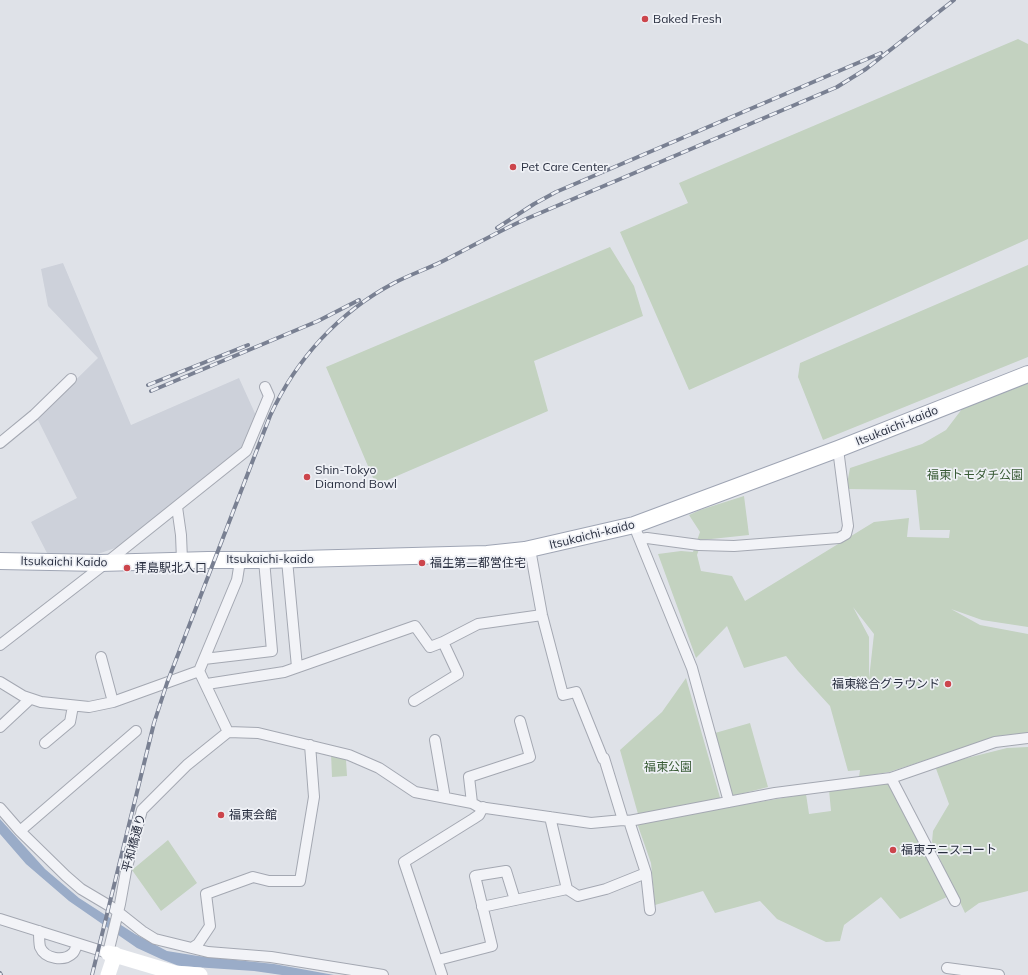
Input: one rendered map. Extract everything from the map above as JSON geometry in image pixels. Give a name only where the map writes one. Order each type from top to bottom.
[{"type":"main road","name":"Itsukaichi-kaido","points":[[106,564],[182,560],[240,561],[487,554],[530,549],[637,532],[838,449],[1028,374]]},
{"type":"main road","points":[[0,548],[12,558],[23,562]]},
{"type":"main road","name":"Itsukaichi Kaido","points":[[0,561],[106,564]]},
{"type":"street","points":[[0,443],[34,415],[71,379]]},
{"type":"street","points":[[0,645],[106,564],[246,451],[269,396],[265,388]]},
{"type":"street","points":[[637,532],[647,538],[698,545],[734,546],[839,538],[846,534],[848,526],[838,449]]},
{"type":"street","points":[[177,507],[182,560]]},
{"type":"street","points":[[637,532],[692,668],[729,802]]},
{"type":"street","points":[[530,549],[542,616],[563,695],[576,692],[603,758],[646,873],[650,910]]},
{"type":"street","points":[[204,659],[272,651],[264,560]]},
{"type":"street","points":[[287,560],[297,667]]},
{"type":"street","points":[[0,682],[30,699],[40,702],[89,707],[113,702],[199,671],[236,580],[240,561]]},
{"type":"street","points":[[206,684],[284,672],[415,626],[430,647],[478,624],[542,616]]},
{"type":"street","points":[[414,701],[458,674],[443,642]]},
{"type":"street","points":[[101,657],[113,702]]},
{"type":"street","points":[[199,671],[228,732],[258,732],[349,755],[380,768],[415,792],[472,803],[483,807],[591,824],[626,821],[775,793],[891,778],[995,742],[1028,738]]},
{"type":"street","points":[[0,727],[30,699]]},
{"type":"street","points":[[45,743],[70,722],[73,706]]},
{"type":"street","points":[[472,803],[469,777],[530,756],[520,721]]},
{"type":"street","points":[[20,831],[136,731]]},
{"type":"street","name":"平和橋通り","points":[[111,949],[126,872],[142,810],[187,765],[228,732]]},
{"type":"street","points":[[435,740],[445,798]]},
{"type":"street","points":[[192,948],[198,944],[210,926],[206,894],[254,877],[269,881],[300,881],[314,797],[310,745]]},
{"type":"street","points":[[891,778],[955,901]]},
{"type":"street","points":[[442,975],[404,862],[479,815],[483,807]]},
{"type":"street","points":[[0,808],[50,862],[81,889],[117,915],[155,939],[192,948],[300,961],[383,975]]},
{"type":"street","points":[[550,817],[567,889],[578,896],[606,889],[646,873]]},
{"type":"street","points":[[438,960],[492,946],[475,876],[506,871],[515,900]]},
{"type":"street","points":[[482,907],[567,889]]},
{"type":"street","points":[[0,919],[39,930],[77,944],[111,949],[175,973],[200,975]]},
{"type":"street","points":[[39,930],[40,945],[43,952],[53,958],[65,958],[74,952],[77,944]]},
{"type":"street","points":[[108,975],[111,949]]},
{"type":"street","points":[[947,968],[999,975]]},
{"type":"shaded area","points":[[63,263],[131,425],[239,378],[258,420],[246,447],[118,547],[95,555],[48,555],[31,522],[77,498],[37,418],[98,358],[48,306],[41,269]]},
{"type":"green space","points":[[1018,39],[1028,44],[1028,239],[689,390],[620,232],[688,203],[679,183]]},
{"type":"green space","points":[[610,247],[634,286],[643,316],[534,361],[548,411],[376,485],[326,367]]},
{"type":"green space","points":[[1028,265],[1028,357],[823,440],[798,377],[800,363]]},
{"type":"green space","name":"福東トモダチ公園","points":[[1028,381],[1028,627],[982,620],[951,609],[980,625],[1028,634],[1028,734],[1003,735],[889,772],[859,777],[860,770],[848,771],[830,706],[786,656],[744,668],[727,626],[696,658],[658,554],[681,551],[693,552],[700,532],[689,515],[744,496],[749,535],[702,540],[697,555],[701,571],[732,576],[745,601],[874,522],[909,518],[907,537],[949,538],[950,530],[920,530],[916,490],[846,489],[850,468],[922,444],[946,430],[965,405]],"holes":[[[853,607],[874,634],[869,679],[869,637]]]},
{"type":"green space","name":"福東公園","points":[[686,678],[721,801],[638,814],[620,750],[662,712]]},
{"type":"green space","points":[[750,723],[768,787],[732,796],[715,733]]},
{"type":"green space","points":[[1028,747],[1028,891],[979,903],[965,913],[932,842],[933,831],[949,804],[935,766],[1007,748]]},
{"type":"green space","points":[[331,753],[346,760],[347,776],[332,777]]},
{"type":"green space","points":[[887,781],[949,896],[900,919],[881,897],[844,925],[840,941],[826,942],[777,919],[760,901],[715,913],[703,891],[655,905],[651,863],[637,823],[806,794],[809,814],[831,811],[829,790]]},
{"type":"green space","points":[[168,840],[197,883],[161,911],[132,870]]},
{"type":"water","points":[[0,819],[45,869],[79,898],[135,934],[167,951],[198,956],[274,964],[334,975],[282,975],[254,971],[179,966],[137,948],[69,901],[26,864],[0,834]]},
{"type":"railway","points":[[92,975],[154,723],[167,683],[270,416],[293,375],[321,339],[355,308],[400,280],[441,262],[526,219],[837,87],[866,69],[954,0]]},
{"type":"railway","points":[[497,228],[534,204],[556,192],[881,53]]},
{"type":"railway","points":[[151,391],[318,321],[359,300]]},
{"type":"railway","points":[[148,385],[248,345]]},
{"type":"place","name":"Baked Fresh","points":[[645,19]]},
{"type":"place","name":"Pet Care Center","points":[[513,167]]},
{"type":"place","name":"Shin-Tokyo Diamond Bowl","points":[[307,477]]},
{"type":"place","name":"福生第二都営住宅","points":[[422,563]]},
{"type":"place","name":"拝島駅北入口","points":[[127,568]]},
{"type":"place","name":"福東総合グラウンド","points":[[948,684]]},
{"type":"place","name":"福東会館","points":[[221,815]]},
{"type":"place","name":"福東テニスコート","points":[[893,850]]}]
